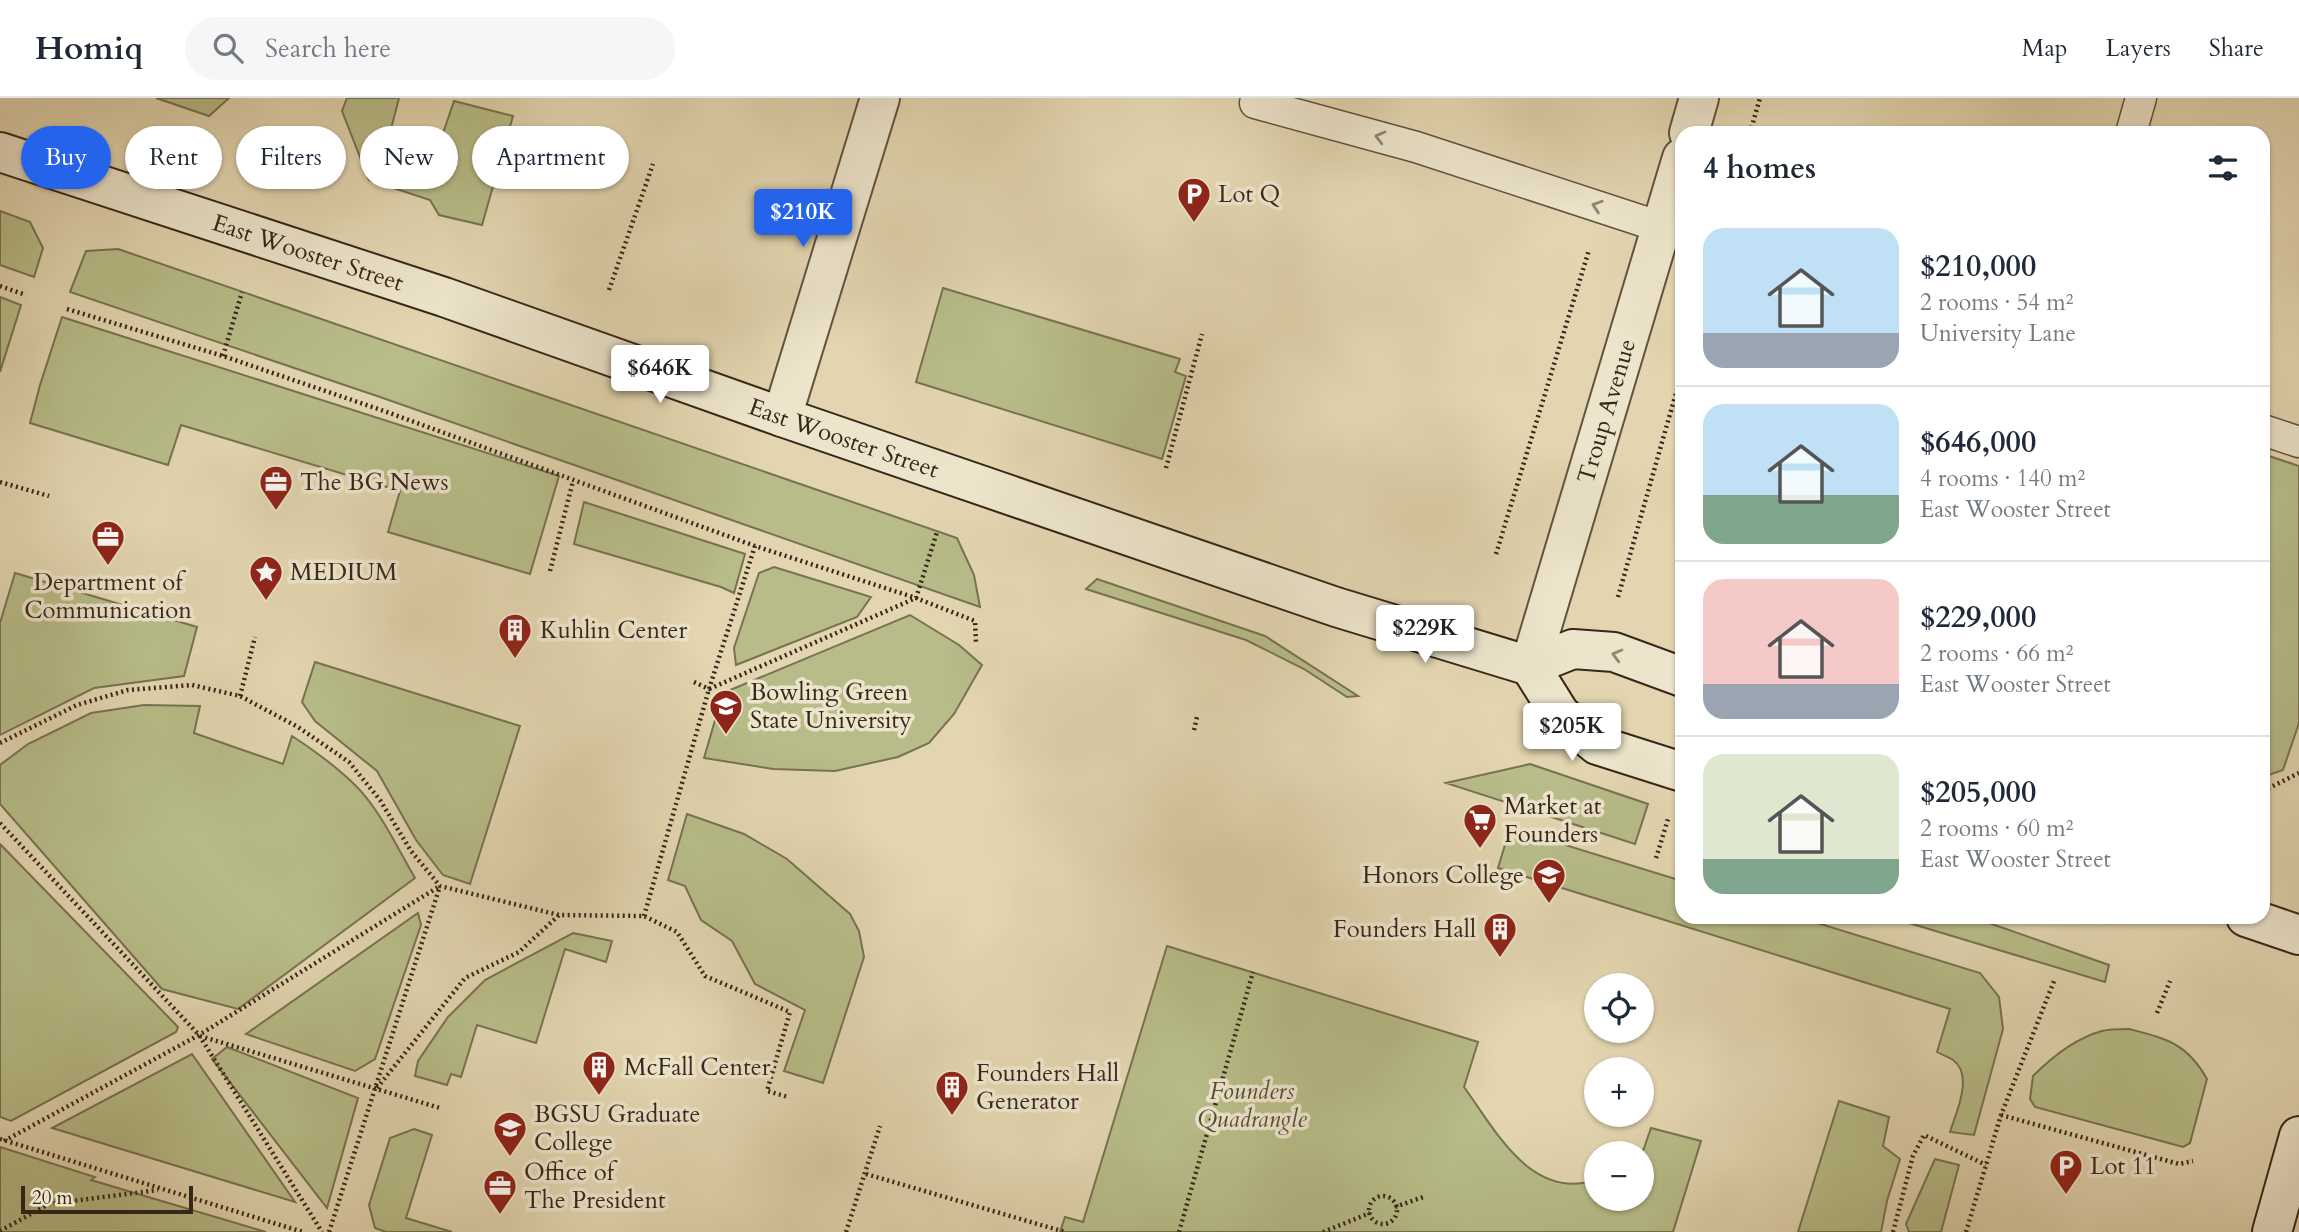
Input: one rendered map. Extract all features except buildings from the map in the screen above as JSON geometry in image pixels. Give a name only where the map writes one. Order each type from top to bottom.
[{"type":"main road","points":[[782,417],[880,98]]},
{"type":"main road","points":[[1691,126],[1699,98]]},
{"type":"main road","name":"East Wooster Street","points":[[0,152],[444,297],[782,417],[1336,607],[1530,666]]},
{"type":"main road","name":"Troup Avenue","points":[[1530,666],[1672,230],[1675,208]]},
{"type":"main road","points":[[1675,674],[1614,652],[1573,649],[1530,666],[1560,715],[1597,744],[1675,770]]},
{"type":"main road","points":[[2267,924],[2299,935]]},
{"type":"main road","points":[[2272,1232],[2299,1136]]},
{"type":"lane","points":[[2133,126],[2141,98]]},
{"type":"lane","points":[[1255,103],[1416,147],[1672,230]]},
{"type":"lane","points":[[2270,432],[2299,442]]},
{"type":"path","points":[[1752,126],[1760,98]]},
{"type":"path","points":[[609,289],[653,164]]},
{"type":"path","points":[[1496,554],[1591,241]]},
{"type":"path","points":[[0,286],[26,295]]},
{"type":"path","points":[[223,356],[242,292]]},
{"type":"path","points":[[67,309],[223,356],[384,411],[755,546],[916,598],[975,621],[976,643]]},
{"type":"path","points":[[1166,468],[1202,334]]},
{"type":"path","points":[[1618,597],[1675,397]]},
{"type":"path","points":[[550,570],[573,481]]},
{"type":"path","points":[[0,482],[49,496]]},
{"type":"path","points":[[694,682],[709,689],[916,598],[937,532]]},
{"type":"path","points":[[644,916],[709,689],[755,546]]},
{"type":"path","points":[[240,696],[255,637]]},
{"type":"path","points":[[0,743],[77,705],[128,690],[192,685],[240,696],[298,727],[349,762],[380,800],[411,851],[440,886],[559,915],[644,916],[677,932],[705,976],[790,1012],[767,1091],[788,1097]]},
{"type":"path","points":[[1194,730],[1197,717]]},
{"type":"path","points":[[2270,788],[2299,773]]},
{"type":"path","points":[[1656,858],[1670,812]]},
{"type":"path","points":[[0,823],[199,1035],[322,1232]]},
{"type":"path","points":[[2,1140],[199,1035],[440,886]]},
{"type":"path","points":[[329,1232],[440,886]]},
{"type":"path","points":[[377,1088],[465,978],[519,952],[559,915]]},
{"type":"path","points":[[1178,1232],[1253,972]]},
{"type":"path","points":[[1966,1232],[2001,1115],[2054,981]]},
{"type":"path","points":[[2157,1013],[2170,981]]},
{"type":"path","points":[[199,1035],[440,1108]]},
{"type":"path","points":[[2001,1115],[2179,1164],[2193,1161]]},
{"type":"path","points":[[846,1232],[880,1126]]},
{"type":"path","points":[[1893,1232],[1913,1156],[1924,1135],[1986,1166]]},
{"type":"path","points":[[2,1140],[303,1232]]},
{"type":"path","points":[[866,1174],[1065,1232]]},
{"type":"path","points":[[0,1231],[49,1204],[163,1189]]},
{"type":"path","points":[[1395,1208],[1426,1196]]},
{"type":"path","points":[[1378,1197],[1392,1199],[1396,1216],[1386,1224],[1373,1221],[1370,1213],[1371,1203],[1378,1197]]},
{"type":"path","points":[[1323,1232],[1370,1213]]},
{"type":"green space","points":[[156,98],[229,98],[209,116]]},
{"type":"green space","points":[[347,98],[399,98],[392,126],[360,126],[360,157],[342,111]]},
{"type":"green space","points":[[454,101],[513,116],[510,126],[472,126],[472,189],[492,189],[482,225],[439,215],[430,200],[396,189],[458,189],[458,126],[445,126]]},
{"type":"green space","points":[[0,211],[30,222],[43,248],[34,277],[0,265]]},
{"type":"green space","points":[[118,249],[957,538],[974,575],[980,607],[377,396],[70,292],[86,251]]},
{"type":"green space","points":[[943,288],[1180,359],[1175,372],[1186,376],[1162,459],[916,382]]},
{"type":"green space","points":[[0,297],[21,305],[0,372]]},
{"type":"green space","points":[[62,317],[559,476],[530,574],[388,532],[400,491],[181,425],[168,465],[30,423]]},
{"type":"green space","points":[[2270,456],[2299,466],[2299,723],[2283,770],[2270,775]]},
{"type":"green space","points":[[584,502],[745,554],[734,593],[574,544]]},
{"type":"green space","points":[[774,567],[871,597],[857,617],[736,665],[734,648],[759,573]]},
{"type":"green space","points":[[15,573],[197,627],[184,676],[94,688],[0,735],[0,623]]},
{"type":"green space","points":[[1097,579],[1265,636],[1358,696],[1347,697],[1304,669],[1246,640],[1086,589]]},
{"type":"green space","points":[[910,615],[959,645],[982,665],[954,714],[929,743],[898,757],[835,771],[773,769],[704,758],[723,693]]},
{"type":"green space","points":[[315,662],[520,726],[470,884],[443,875],[416,840],[377,771],[315,721],[302,702]]},
{"type":"green space","points":[[144,705],[200,706],[194,733],[283,764],[292,736],[349,779],[365,796],[381,818],[415,878],[238,1009],[162,989],[0,804],[0,765],[28,744],[91,713]]},
{"type":"green space","points":[[1530,764],[1648,804],[1635,844],[1446,783]]},
{"type":"green space","points":[[687,814],[744,834],[787,859],[850,914],[859,931],[864,957],[823,1083],[784,1071],[805,1010],[755,984],[732,941],[701,920],[685,886],[668,880]]},
{"type":"green space","points":[[1510,828],[1675,879],[1675,923],[1498,868]]},
{"type":"green space","points":[[0,844],[178,1027],[176,1032],[11,1121],[0,1117]]},
{"type":"green space","points":[[418,913],[421,925],[375,1059],[355,1071],[246,1034]]},
{"type":"green space","points":[[1678,924],[1821,924],[1980,973],[1999,997],[2003,1029],[1974,1135],[1950,1132],[1962,1094],[1962,1075],[1953,1060],[1937,1052],[1950,1009]]},
{"type":"green space","points":[[1912,924],[1992,924],[2109,965],[2105,982]]},
{"type":"green space","points":[[573,933],[612,941],[606,962],[565,949],[536,1043],[477,1025],[461,1077],[451,1074],[447,1085],[415,1076],[418,1061],[448,1017],[485,980]]},
{"type":"green space","name":"Founders Quadrangle","points":[[1167,946],[1478,1042],[1464,1087],[1503,1141],[1534,1171],[1552,1181],[1573,1184],[1584,1182],[1584,1211],[1654,1211],[1654,1141],[1646,1141],[1651,1128],[1701,1141],[1673,1232],[1060,1232],[1065,1217],[1083,1222]]},
{"type":"green space","points":[[2129,1029],[2175,1044],[2192,1057],[2207,1079],[2190,1143],[2183,1147],[2035,1107],[2030,1099],[2033,1076],[2064,1049],[2102,1031]]},
{"type":"green space","points":[[227,1047],[358,1098],[327,1208],[212,1059]]},
{"type":"green space","points":[[192,1054],[295,1202],[52,1128]]},
{"type":"green space","points":[[1839,1101],[1889,1117],[1883,1146],[1900,1159],[1881,1232],[1798,1232]]},
{"type":"green space","points":[[414,1129],[432,1135],[406,1218],[452,1232],[386,1232],[375,1228],[369,1205],[390,1138]]},
{"type":"green space","points":[[0,1147],[95,1177],[91,1180],[266,1232],[0,1232]]},
{"type":"green space","points":[[1935,1159],[1959,1165],[1941,1232],[1909,1232],[1906,1224]]},
{"type":"place","name":"Lot Q","points":[[1194,224]]},
{"type":"place","name":"The BG News","points":[[276,512]]},
{"type":"place","name":"Department of Communication","points":[[108,567]]},
{"type":"place","name":"MEDIUM","points":[[266,602]]},
{"type":"place","name":"Kuhlin Center","points":[[515,660]]},
{"type":"place","name":"Bowling Green State University","points":[[726,736]]},
{"type":"place","name":"Market at Founders","points":[[1480,850]]},
{"type":"place","name":"Honors College","points":[[1549,905]]},
{"type":"place","name":"Founders Hall","points":[[1500,959]]},
{"type":"place","name":"McFall Center","points":[[599,1097]]},
{"type":"place","name":"Founders Hall Generator","points":[[952,1117]]},
{"type":"place","name":"BGSU Graduate College","points":[[510,1158]]},
{"type":"place","name":"Lot 11","points":[[2066,1196]]},
{"type":"place","name":"Office of The President","points":[[500,1216]]}]
